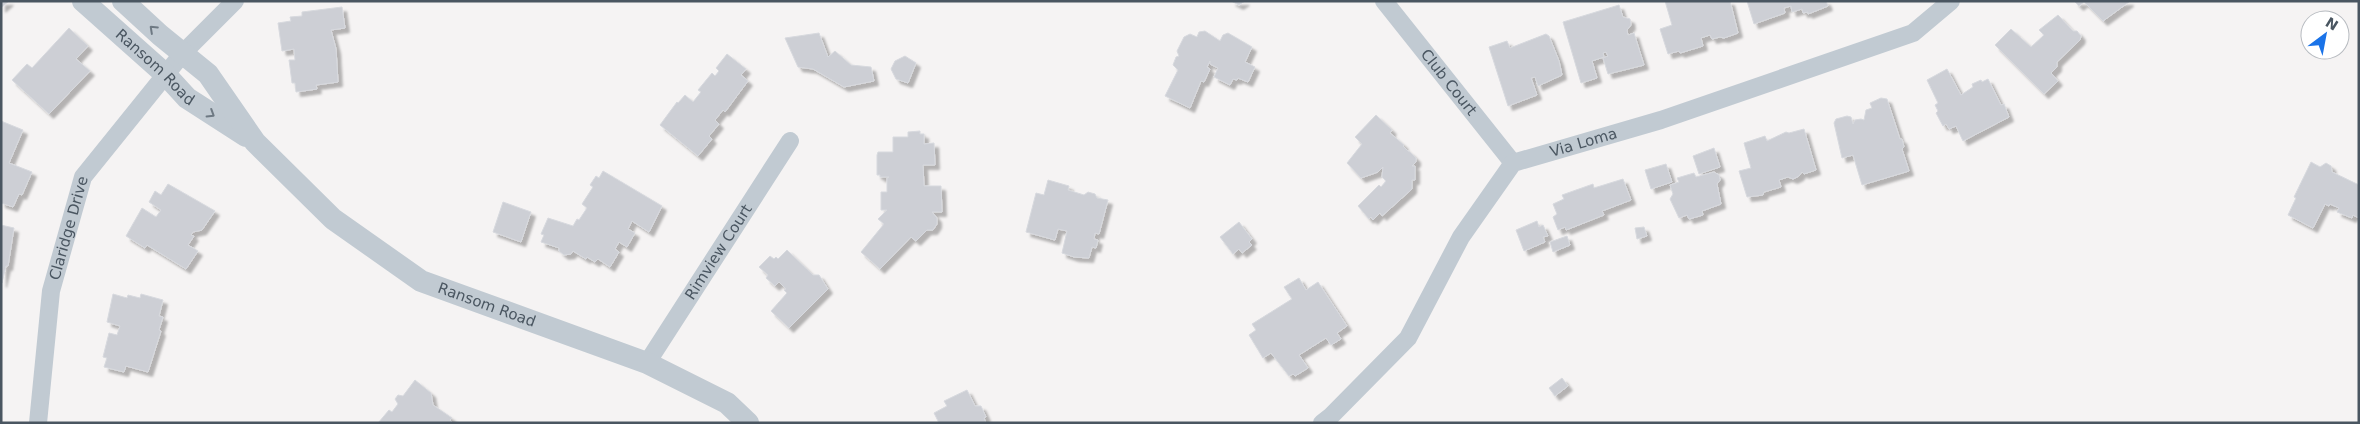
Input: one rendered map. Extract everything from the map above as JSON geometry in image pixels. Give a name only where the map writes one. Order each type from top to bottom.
[{"type":"street","name":"Ransom Road","points":[[83,1],[165,74],[187,98],[255,142]]},
{"type":"street","name":"Ransom Road","points":[[123,1],[208,74],[255,142],[333,219],[421,281],[648,363],[727,403],[748,423]]},
{"type":"street","name":"Claridge Drive","points":[[38,423],[51,292],[83,177],[183,53],[235,1]]},
{"type":"street","name":"Club Court","points":[[1384,1],[1513,163]]},
{"type":"street","name":"Via Loma","points":[[1513,163],[1661,120],[1913,33],[1951,1]]},
{"type":"street","name":"Rimview Court","points":[[648,363],[790,141]]},
{"type":"street","points":[[1322,423],[1408,338],[1461,237],[1513,163]]},
{"type":"building","points":[[1,1],[9,1],[1,8]]},
{"type":"building","points":[[1231,1],[1245,1],[1239,5]]},
{"type":"building","points":[[1665,1],[1730,1],[1738,33],[1724,38],[1712,39],[1710,35],[1701,38],[1703,46],[1680,53],[1679,51],[1668,54],[1660,29],[1672,25]]},
{"type":"building","points":[[1747,1],[1826,1],[1828,6],[1808,14],[1808,12],[1803,13],[1802,9],[1792,12],[1791,6],[1784,8],[1785,13],[1754,24]]},
{"type":"building","points":[[2074,1],[2129,2],[2103,21],[2084,2],[2079,6]]},
{"type":"building","points":[[1619,5],[1623,17],[1630,19],[1631,25],[1627,30],[1628,35],[1634,33],[1644,65],[1608,74],[1603,58],[1608,56],[1606,52],[1603,53],[1604,57],[1592,61],[1597,78],[1581,83],[1563,22]]},
{"type":"building","points":[[342,7],[345,28],[331,30],[336,49],[338,82],[316,85],[317,89],[296,92],[295,83],[292,83],[289,60],[295,60],[294,49],[282,51],[278,23],[291,21],[290,17],[302,16],[302,12]]},
{"type":"building","points":[[2058,15],[2073,31],[2077,31],[2081,36],[2080,40],[2057,62],[2057,67],[2051,73],[2058,81],[2044,94],[1995,45],[2011,29],[2031,47],[2044,35],[2039,30]]},
{"type":"building","points":[[69,28],[88,46],[76,59],[90,71],[49,114],[12,80],[27,64],[32,68]]},
{"type":"building","points":[[1205,31],[1220,41],[1223,35],[1228,33],[1252,47],[1245,62],[1255,67],[1248,82],[1238,78],[1237,80],[1233,79],[1230,85],[1214,77],[1218,68],[1210,64],[1210,61],[1207,67],[1210,69],[1204,82],[1201,81],[1190,108],[1165,96],[1178,70],[1173,65],[1176,57],[1179,56],[1177,51],[1184,37],[1190,34],[1197,37],[1199,32]]},
{"type":"building","points":[[819,33],[828,57],[835,51],[851,65],[871,67],[874,81],[844,87],[813,69],[798,67],[785,38]]},
{"type":"building","points":[[1546,34],[1549,36],[1559,61],[1562,75],[1538,86],[1535,77],[1531,78],[1537,95],[1508,106],[1489,47],[1507,41],[1510,48]]},
{"type":"building","points":[[727,54],[746,69],[741,75],[748,81],[725,112],[723,110],[715,120],[719,124],[709,136],[712,139],[698,156],[660,125],[677,102],[685,95],[693,102],[701,92],[698,90],[712,73],[715,76],[719,71],[716,68]]},
{"type":"building","points":[[905,56],[916,63],[908,83],[896,79],[891,69],[895,61]]},
{"type":"building","points":[[1947,69],[1961,95],[1973,87],[1972,84],[1988,79],[2001,105],[2004,104],[2009,117],[1963,141],[1956,126],[1949,129],[1946,124],[1943,126],[1936,113],[1938,111],[1935,105],[1938,103],[1927,80]]},
{"type":"building","points":[[1881,98],[1887,99],[1900,139],[1902,139],[1904,147],[1902,149],[1909,171],[1862,185],[1853,155],[1842,158],[1834,123],[1836,119],[1847,116],[1851,117],[1853,124],[1855,120],[1864,120],[1866,110],[1872,108],[1870,103]]},
{"type":"building","points":[[1376,115],[1392,130],[1390,133],[1416,158],[1416,162],[1412,166],[1415,166],[1415,180],[1412,180],[1412,189],[1382,216],[1380,213],[1373,220],[1371,217],[1369,219],[1358,206],[1379,185],[1381,187],[1386,181],[1382,177],[1383,167],[1378,172],[1361,178],[1347,163],[1362,144],[1355,137]]},
{"type":"building","points":[[1,121],[23,130],[9,163],[32,172],[22,195],[19,194],[13,207],[1,203]]},
{"type":"building","points":[[1804,129],[1816,170],[1804,174],[1802,172],[1793,179],[1788,177],[1779,180],[1781,187],[1764,192],[1763,195],[1747,197],[1739,171],[1751,168],[1744,143],[1765,136],[1767,141],[1786,132]]},
{"type":"building","points":[[920,131],[920,134],[924,134],[924,144],[934,143],[935,165],[923,165],[924,186],[941,186],[942,212],[932,212],[937,218],[937,224],[933,230],[927,230],[916,241],[911,237],[880,269],[861,252],[884,224],[878,219],[887,210],[881,210],[881,192],[887,192],[887,178],[889,177],[877,175],[877,155],[878,152],[893,152],[893,137],[908,137],[908,132]]},
{"type":"building","points":[[1714,148],[1720,167],[1699,174],[1693,156]]},
{"type":"building","points":[[2311,162],[2320,167],[2326,163],[2331,166],[2332,172],[2359,185],[2359,218],[2353,215],[2352,218],[2337,212],[2339,208],[2330,204],[2329,206],[2325,204],[2313,228],[2288,215],[2296,198],[2294,197]]},
{"type":"building","points":[[1666,164],[1672,182],[1651,189],[1645,170]]},
{"type":"building","points":[[603,171],[662,206],[649,232],[632,221],[628,229],[635,233],[627,247],[619,242],[615,249],[619,252],[610,267],[598,259],[595,262],[573,251],[571,254],[564,255],[559,251],[559,248],[541,242],[544,235],[541,234],[548,218],[573,226],[577,219],[579,220],[587,208],[582,204],[593,187],[590,185],[596,176],[599,178]]},
{"type":"building","points":[[1714,172],[1719,175],[1720,180],[1717,184],[1721,204],[1702,211],[1703,215],[1689,219],[1687,215],[1679,218],[1670,199],[1673,194],[1670,185],[1679,182],[1677,178],[1694,173],[1696,177]]},
{"type":"building","points":[[1623,179],[1631,200],[1602,211],[1604,215],[1566,230],[1565,227],[1558,230],[1553,217],[1557,214],[1553,204],[1564,199],[1562,195],[1593,184],[1594,188]]},
{"type":"building","points":[[1048,180],[1069,186],[1068,190],[1084,195],[1088,192],[1095,194],[1097,198],[1108,200],[1099,234],[1095,233],[1094,239],[1098,240],[1096,248],[1092,247],[1089,258],[1074,257],[1062,253],[1067,231],[1058,229],[1055,240],[1026,232],[1036,193],[1044,195]]},
{"type":"building","points":[[168,184],[215,211],[202,230],[193,232],[191,235],[194,236],[188,245],[198,251],[186,269],[147,245],[145,248],[126,236],[142,208],[156,217],[161,210],[149,202],[155,191],[161,195]]},
{"type":"building","points":[[503,202],[531,212],[521,242],[493,232]]},
{"type":"building","points":[[1537,221],[1539,227],[1543,225],[1548,236],[1543,237],[1545,242],[1524,251],[1516,230]]},
{"type":"building","points":[[1239,222],[1252,239],[1249,242],[1252,245],[1242,253],[1239,249],[1233,254],[1220,237]]},
{"type":"building","points":[[1,225],[14,228],[8,266],[6,266],[2,283]]},
{"type":"building","points":[[1644,227],[1647,236],[1637,239],[1635,228]]},
{"type":"building","points":[[1567,236],[1570,245],[1553,252],[1550,242]]},
{"type":"building","points":[[787,250],[813,275],[819,275],[828,289],[789,328],[771,311],[787,293],[784,290],[786,289],[779,282],[775,286],[766,278],[768,275],[759,267],[770,256],[778,259]]},
{"type":"building","points":[[1299,278],[1306,290],[1318,282],[1347,326],[1337,333],[1341,339],[1331,345],[1326,338],[1299,355],[1308,368],[1295,376],[1293,374],[1289,376],[1271,353],[1263,358],[1249,335],[1256,330],[1252,324],[1292,299],[1284,287]]},
{"type":"building","points":[[113,294],[127,298],[128,295],[140,298],[141,294],[163,300],[159,316],[163,317],[159,330],[161,331],[148,372],[126,366],[124,372],[104,367],[107,358],[103,357],[109,333],[117,335],[120,326],[107,322]]},
{"type":"building","points":[[1562,378],[1568,386],[1555,396],[1549,388]]},
{"type":"building","points":[[415,380],[431,393],[433,405],[452,418],[450,420],[453,423],[378,423],[389,410],[392,412],[398,404],[395,399],[398,395],[403,396]]},
{"type":"building","points":[[967,390],[975,406],[981,406],[986,417],[984,418],[986,423],[939,423],[934,413],[947,406],[944,401]]}]
